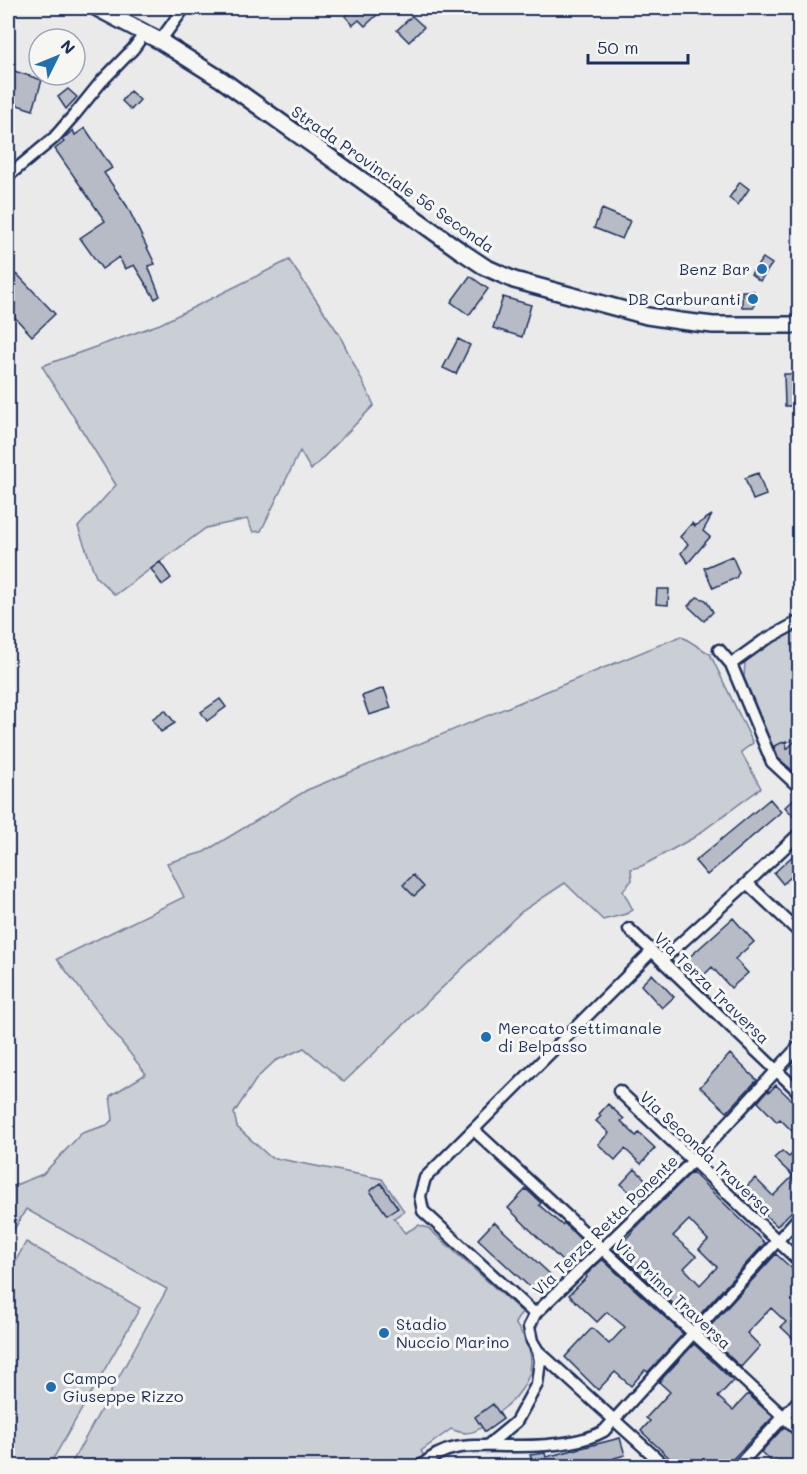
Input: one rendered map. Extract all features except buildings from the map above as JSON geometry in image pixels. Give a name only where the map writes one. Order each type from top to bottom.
[{"type":"street","name":"Strada Provinciale 56 Seconda","points":[[97,8],[160,41],[241,93],[485,267],[514,280],[647,316],[713,325],[800,325]]},
{"type":"street","points":[[160,41],[184,8]]},
{"type":"street","points":[[8,176],[54,138],[145,33]]},
{"type":"street","points":[[731,664],[763,641],[800,621]]},
{"type":"street","points":[[719,650],[731,664],[772,762],[800,788]]},
{"type":"street","points":[[662,960],[800,833]]},
{"type":"street","points":[[747,883],[800,933]]},
{"type":"street","name":"Via Terza Traversa","points":[[629,929],[800,1094]]},
{"type":"street","points":[[535,1314],[423,1211],[420,1196],[425,1178],[652,951]]},
{"type":"street","name":"Via Terza Retta Ponente","points":[[488,1445],[516,1422],[537,1384],[540,1361],[529,1326],[535,1314],[693,1161],[800,1045]]},
{"type":"street","name":"Via Seconda Traversa","points":[[619,1091],[800,1262]]},
{"type":"street","name":"Via Prima Traversa","points":[[474,1130],[800,1432]]},
{"type":"street","points":[[421,1467],[441,1452],[458,1447],[552,1444],[593,1437],[604,1431],[800,1216]]},
{"type":"street","points":[[538,1351],[665,1467]]},
{"type":"street","points":[[738,1467],[800,1399]]},
{"type":"shaded area","points":[[289,260],[339,334],[374,405],[311,470],[300,451],[261,531],[253,532],[247,519],[206,528],[115,595],[96,577],[78,527],[116,485],[42,366],[160,324]]},
{"type":"shaded area","points":[[799,626],[799,738],[773,747],[744,677],[745,663],[748,658]]},
{"type":"shaded area","points":[[681,636],[710,654],[753,743],[741,752],[761,788],[693,838],[642,866],[631,869],[632,880],[623,891],[633,910],[603,920],[565,883],[521,912],[344,1082],[304,1048],[275,1061],[257,1078],[234,1113],[237,1127],[270,1157],[382,1179],[404,1211],[394,1218],[405,1233],[419,1225],[428,1228],[522,1312],[515,1323],[526,1340],[531,1364],[521,1391],[499,1412],[503,1419],[485,1432],[482,1427],[467,1433],[451,1429],[421,1451],[424,1456],[410,1466],[70,1466],[167,1289],[26,1209],[8,1240],[8,1192],[13,1186],[43,1174],[82,1133],[107,1125],[113,1119],[110,1096],[146,1074],[57,959],[184,897],[167,863],[204,852],[307,790]]},
{"type":"shaded area","name":"Campo Giuseppe Rizzo","points":[[26,1242],[140,1308],[49,1466],[8,1466],[8,1275]]},
{"type":"place","name":"Benz Bar","points":[[762,269]]},
{"type":"place","name":"DB Carburanti","points":[[753,299]]},
{"type":"place","name":"Mercato settimanale di Belpasso","points":[[486,1037]]},
{"type":"place","name":"Stadio Nuccio Marino","points":[[384,1333]]},
{"type":"place","name":"Campo Giuseppe Rizzo","points":[[51,1387]]}]
